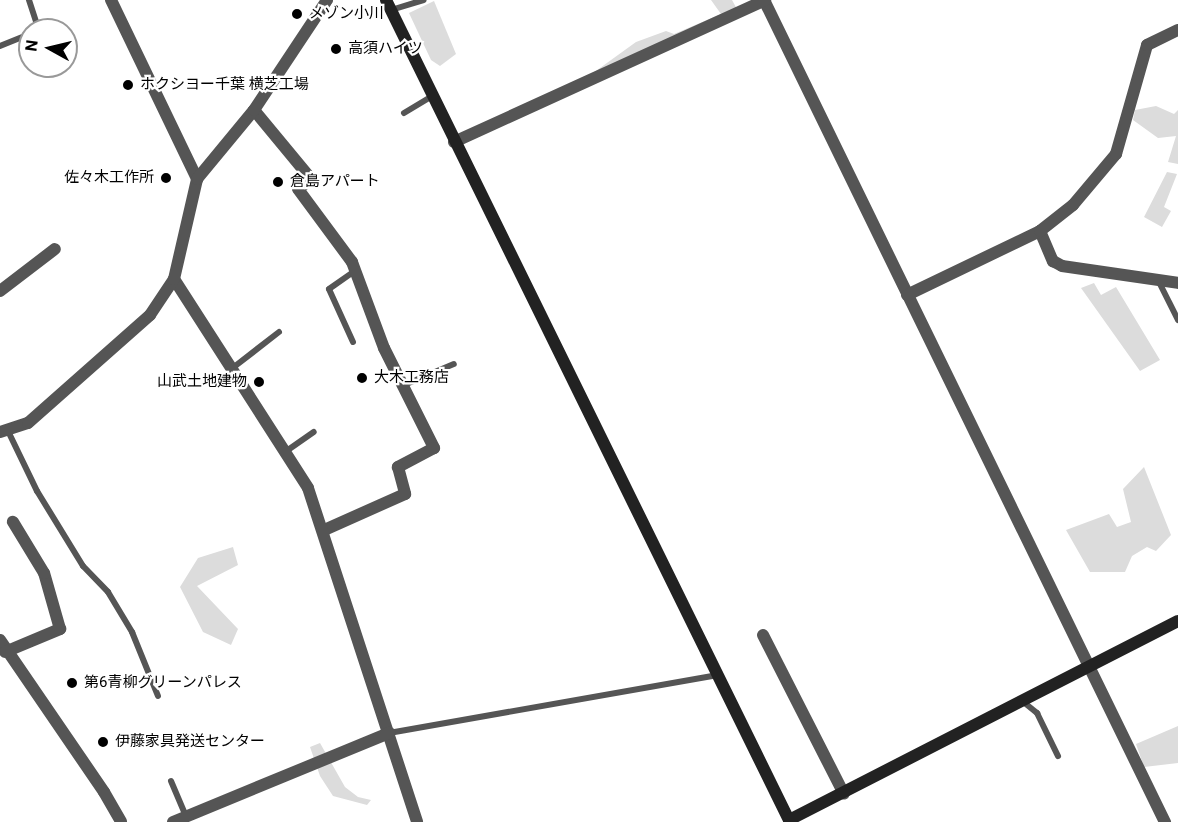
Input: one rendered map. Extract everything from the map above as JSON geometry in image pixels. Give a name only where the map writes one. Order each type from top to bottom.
[{"type":"street","points":[[111,0],[196,179]]},
{"type":"street","points":[[4,432],[28,423],[118,346],[150,315],[174,279],[196,179],[254,110],[327,0]]},
{"type":"street","points":[[454,142],[765,0],[1165,822]]},
{"type":"street","points":[[388,5],[788,821],[1178,621]]},
{"type":"street","points":[[907,295],[1040,231],[1073,206],[1116,154],[1147,45],[1178,30]]},
{"type":"street","points":[[254,110],[311,179],[298,189],[355,270],[384,348],[434,448],[398,467],[405,494],[324,530]]},
{"type":"street","points":[[1040,231],[1053,261],[1062,266],[1178,283]]},
{"type":"street","points":[[0,291],[55,249]]},
{"type":"street","points":[[174,279],[230,371],[308,488],[324,530],[324,538],[417,822]]},
{"type":"street","points":[[13,522],[44,573],[60,629],[3,646],[105,792],[121,822]]},
{"type":"street","points":[[763,635],[844,794]]},
{"type":"street","points":[[173,822],[389,734]]},
{"type":"lane","points":[[29,0],[35,18]]},
{"type":"lane","points":[[388,5],[408,5],[424,0]]},
{"type":"lane","points":[[0,46],[18,39]]},
{"type":"lane","points":[[404,113],[432,96]]},
{"type":"lane","points":[[353,342],[329,289],[355,270]]},
{"type":"lane","points":[[1158,280],[1178,320]]},
{"type":"lane","points":[[230,371],[279,332]]},
{"type":"lane","points":[[404,385],[454,364]]},
{"type":"lane","points":[[4,432],[83,566],[108,592],[132,632],[158,696]]},
{"type":"lane","points":[[284,452],[314,432]]},
{"type":"lane","points":[[389,734],[718,675]]},
{"type":"lane","points":[[1021,700],[1037,713],[1058,756]]},
{"type":"lane","points":[[171,781],[186,817]]},
{"type":"shaded area","points":[[711,0],[732,0],[737,9],[593,73],[636,42],[666,31],[674,34],[721,14]]},
{"type":"shaded area","points":[[434,1],[456,54],[440,66],[431,60],[409,13]]},
{"type":"shaded area","points":[[1156,106],[1174,114],[1178,110],[1178,164],[1168,162],[1176,136],[1158,138],[1133,120],[1135,110]]},
{"type":"shaded area","points":[[1167,172],[1177,174],[1164,207],[1171,211],[1162,227],[1144,217]]},
{"type":"shaded area","points":[[1094,283],[1101,295],[1116,287],[1160,360],[1140,371],[1081,288]]},
{"type":"shaded area","points":[[1144,467],[1171,535],[1156,551],[1147,547],[1132,556],[1125,572],[1090,572],[1066,530],[1109,514],[1117,527],[1131,522],[1123,489]]},
{"type":"shaded area","points":[[233,547],[238,565],[197,586],[238,629],[231,645],[203,632],[180,587],[198,558]]},
{"type":"shaded area","points":[[1178,726],[1178,763],[1144,767],[1136,744]]},
{"type":"shaded area","points":[[320,743],[345,787],[358,797],[371,800],[367,805],[333,796],[320,776],[310,747]]},
{"type":"place","name":"メゾン小川","points":[[297,14]]},
{"type":"place","name":"高須ハイツ","points":[[336,49]]},
{"type":"place","name":"ホクシヨー千葉 横芝工場","points":[[128,85]]},
{"type":"place","name":"佐々木工作所","points":[[166,178]]},
{"type":"place","name":"倉島アパート","points":[[278,182]]},
{"type":"place","name":"大木工務店","points":[[362,378]]},
{"type":"place","name":"山武土地建物","points":[[259,382]]},
{"type":"place","name":"第6青柳グリーンパレス","points":[[72,683]]},
{"type":"place","name":"伊藤家具発送センター","points":[[103,742]]}]
